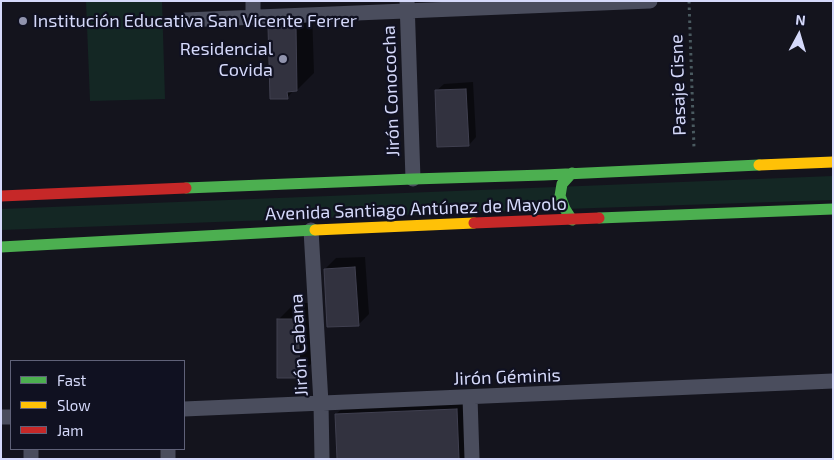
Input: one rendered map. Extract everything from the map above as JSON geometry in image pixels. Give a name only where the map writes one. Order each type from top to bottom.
[{"type":"main road","name":"Avenida Santiago Antúnez de Mayolo","points":[[1,196],[833,162]]},
{"type":"main road","points":[[572,174],[562,184],[560,196],[572,220]]},
{"type":"main road","points":[[544,175],[552,185],[555,197],[553,209],[545,221]]},
{"type":"main road","name":"Avenida Santiago Antúnez de Mayolo","points":[[1,247],[311,230],[833,209]]},
{"type":"street","points":[[252,1],[253,18]]},
{"type":"street","points":[[185,20],[253,18],[407,7],[650,1]]},
{"type":"street","name":"Jirón Conococha","points":[[407,7],[413,178]]},
{"type":"street","name":"Jirón Cabana","points":[[311,230],[321,404],[322,459]]},
{"type":"street","name":"Jirón Géminis","points":[[185,410],[833,381]]},
{"type":"street","points":[[470,397],[472,459]]},
{"type":"path","name":"Pasaje Cisne","points":[[689,1],[695,168]]},
{"type":"green space","points":[[86,1],[162,1],[165,99],[90,101]]},
{"type":"green space","points":[[833,176],[833,200],[1,230],[1,209]]},
{"type":"building","name":"Residencial Covida","points":[[268,27],[296,27],[297,91],[287,92],[288,99],[270,99]]},
{"type":"building","points":[[466,89],[469,146],[437,147],[435,90]]},
{"type":"building","points":[[355,267],[359,326],[327,327],[324,269]]},
{"type":"building","points":[[277,319],[298,319],[300,378],[277,378]]},
{"type":"building","points":[[457,409],[459,459],[337,459],[335,414]]},
{"type":"traffic: fast","points":[[186,188],[759,165]]},
{"type":"traffic: fast","points":[[572,173],[562,184],[560,196],[572,220]]},
{"type":"traffic: fast","points":[[599,218],[833,209]]},
{"type":"traffic: fast","points":[[1,247],[315,230]]},
{"type":"traffic: slow","points":[[759,165],[833,162]]},
{"type":"traffic: slow","points":[[315,230],[474,223]]},
{"type":"traffic: jam","points":[[1,196],[186,188]]},
{"type":"traffic: jam","points":[[474,223],[599,218]]},
{"type":"place","name":"Institución Educativa San Vicente Ferrer","points":[[23,21]]},
{"type":"place","name":"Residencial Covida","points":[[283,59]]}]
